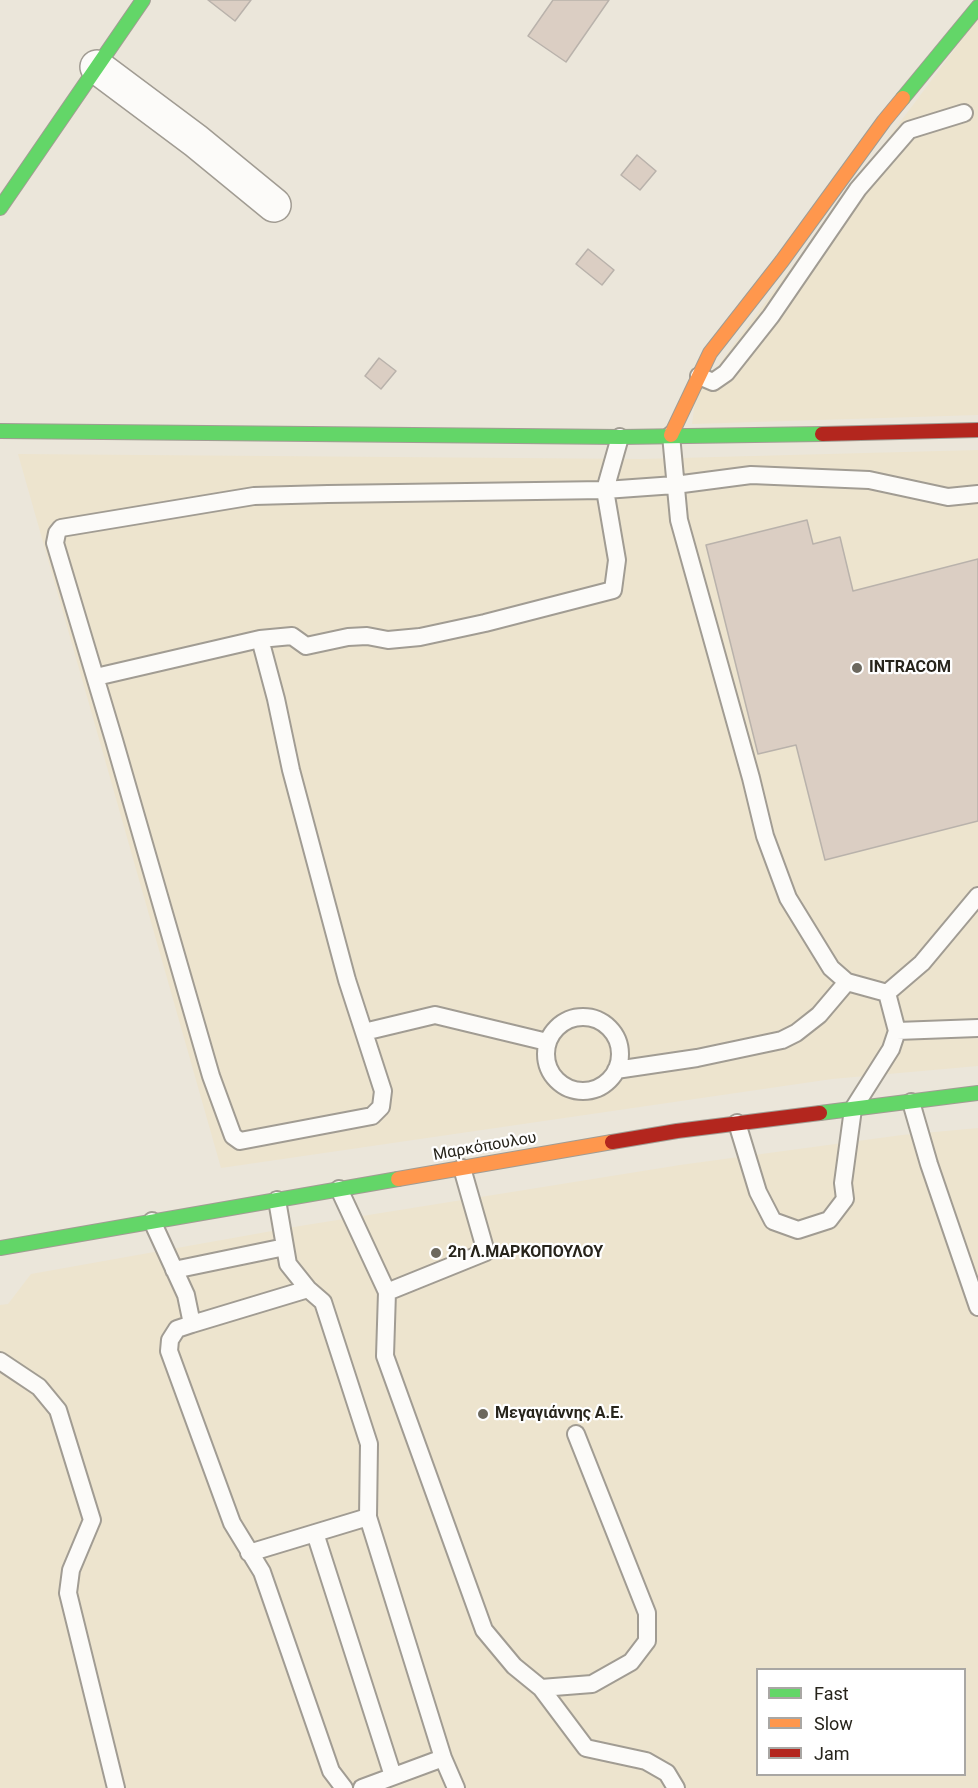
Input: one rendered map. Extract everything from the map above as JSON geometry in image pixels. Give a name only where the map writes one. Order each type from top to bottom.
[{"type":"street","points":[[0,208],[143,0]]},
{"type":"street","points":[[671,435],[710,353],[782,261],[884,121],[978,7]]},
{"type":"street","points":[[97,67],[196,141],[274,205]]},
{"type":"street","points":[[0,431],[620,437],[978,430]]},
{"type":"street","name":"Μαρκόπουλου","points":[[0,1248],[677,1131],[978,1093]]},
{"type":"lane","points":[[699,376],[713,382],[726,373],[771,316],[858,189],[909,130],[964,113]]},
{"type":"lane","points":[[671,435],[679,520],[765,836],[788,898],[831,968],[847,982],[886,993]]},
{"type":"lane","points":[[96,677],[260,639],[292,636],[306,646],[348,637],[367,636],[388,640],[420,637],[613,590],[617,560],[605,490],[620,437]]},
{"type":"lane","points":[[260,639],[291,770],[347,980],[383,1091],[381,1107],[372,1116],[240,1140],[233,1136],[211,1076],[55,543],[61,528],[254,496],[605,490],[751,476],[869,480],[948,497],[978,494]]},
{"type":"lane","points":[[886,993],[921,963],[978,896]]},
{"type":"lane","points":[[616,1070],[697,1058],[782,1040],[796,1033],[819,1015],[847,982]]},
{"type":"lane","points":[[737,1124],[758,1192],[773,1221],[798,1230],[829,1220],[845,1199],[843,1183],[852,1109],[891,1049],[897,1031],[886,993]]},
{"type":"lane","points":[[364,1032],[435,1015],[547,1042]]},
{"type":"lane","points":[[585,1016],[597,1019],[611,1030],[620,1046],[620,1058],[616,1070],[599,1088],[587,1091],[562,1086],[547,1066],[545,1054],[547,1042],[553,1031],[573,1017],[585,1016]]},
{"type":"lane","points":[[897,1031],[978,1029]]},
{"type":"lane","points":[[911,1102],[929,1164],[978,1307]]},
{"type":"lane","points":[[387,1292],[486,1252],[462,1168]]},
{"type":"lane","points":[[339,1189],[387,1292],[384,1356],[484,1630],[514,1666],[541,1688],[586,1748],[646,1761],[668,1773],[676,1788]]},
{"type":"lane","points":[[277,1200],[288,1264],[322,1302],[369,1444],[368,1517],[443,1758],[456,1788]]},
{"type":"lane","points":[[152,1221],[186,1294],[192,1324]]},
{"type":"lane","points":[[174,1270],[285,1247]]},
{"type":"lane","points":[[308,1289],[177,1329],[170,1340],[169,1351],[232,1523],[262,1572],[331,1771],[344,1788]]},
{"type":"lane","points":[[0,1361],[39,1387],[58,1410],[92,1520],[71,1570],[68,1593],[116,1788]]},
{"type":"lane","points":[[541,1688],[592,1684],[631,1662],[647,1641],[647,1613],[576,1434]]},
{"type":"lane","points":[[249,1552],[368,1517]]},
{"type":"lane","points":[[315,1533],[393,1776]]},
{"type":"lane","points":[[362,1788],[443,1758]]},
{"type":"shaded area","points":[[978,18],[978,415],[692,424],[696,395]]},
{"type":"shaded area","points":[[978,450],[978,1066],[832,1079],[221,1168],[18,454],[641,459]]},
{"type":"shaded area","points":[[978,1128],[978,1788],[0,1788],[0,1305],[8,1304],[31,1274],[300,1226],[680,1165],[902,1135]]},
{"type":"building","points":[[208,0],[251,0],[235,21]]},
{"type":"building","points":[[553,0],[609,0],[566,62],[528,36]]},
{"type":"building","points":[[637,155],[656,171],[640,190],[621,175]]},
{"type":"building","points":[[588,249],[614,270],[602,285],[576,264]]},
{"type":"building","points":[[379,358],[396,371],[381,389],[365,376]]},
{"type":"building","name":"INTRACOM","points":[[807,520],[813,544],[840,537],[853,591],[978,559],[978,821],[825,860],[796,745],[758,754],[706,545]]},
{"type":"traffic: fast","points":[[0,208],[143,0]]},
{"type":"traffic: fast","points":[[903,98],[978,7]]},
{"type":"traffic: fast","points":[[0,431],[620,437],[822,434]]},
{"type":"traffic: fast","points":[[820,1113],[978,1093]]},
{"type":"traffic: fast","points":[[0,1248],[398,1179]]},
{"type":"traffic: slow","points":[[671,435],[710,353],[782,261],[903,98]]},
{"type":"traffic: slow","points":[[398,1179],[612,1142]]},
{"type":"traffic: jam","points":[[822,434],[978,430]]},
{"type":"traffic: jam","points":[[612,1142],[677,1131],[820,1113]]},
{"type":"place","name":"INTRACOM","points":[[857,668]]},
{"type":"place","name":"2η Λ.ΜΑΡΚΟΠΟΥΛΟΥ","points":[[436,1253]]},
{"type":"place","name":"Μεγαγιάννης Α.Ε.","points":[[483,1414]]}]
